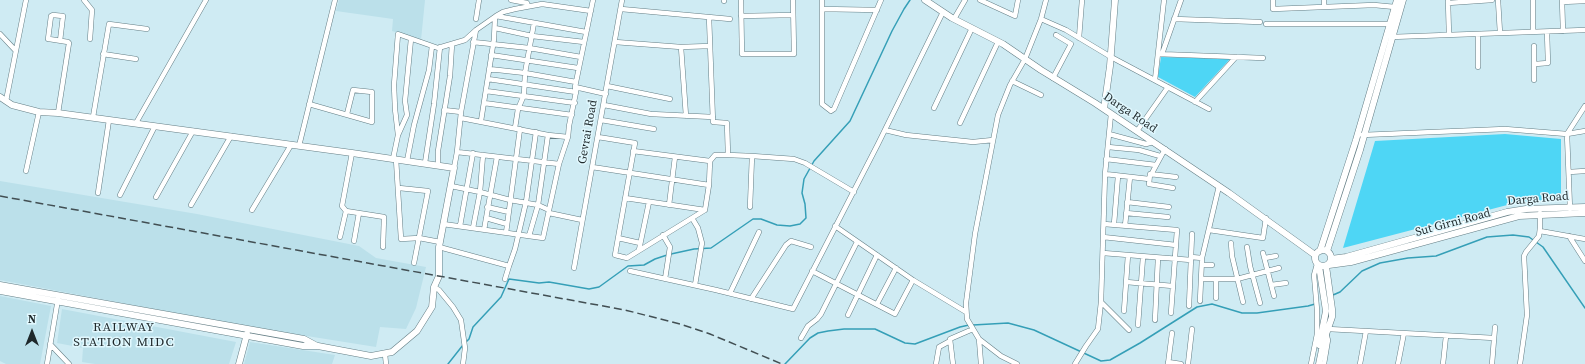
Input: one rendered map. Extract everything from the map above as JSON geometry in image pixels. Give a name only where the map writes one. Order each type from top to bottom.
[{"type":"street","points":[[6,101],[26,0]]},
{"type":"street","points":[[84,0],[92,10],[90,39]]},
{"type":"street","points":[[136,123],[206,0]]},
{"type":"street","points":[[299,146],[335,0]]},
{"type":"street","points":[[476,19],[479,0]]},
{"type":"street","points":[[511,0],[527,2],[528,6]]},
{"type":"street","points":[[443,224],[543,238],[558,164],[568,137],[569,126],[575,103],[578,68],[593,0]]},
{"type":"street","name":"Gevrai Road","points":[[574,268],[622,0]]},
{"type":"street","points":[[741,0],[742,54],[794,54],[793,0]]},
{"type":"street","points":[[822,0],[822,104],[831,111],[834,109],[881,0]]},
{"type":"street","name":"Darga Road","points":[[925,0],[954,19],[998,42],[1104,109],[1266,218],[1321,252]]},
{"type":"street","points":[[954,19],[965,0]]},
{"type":"street","points":[[980,0],[1014,16],[1018,0]]},
{"type":"street","points":[[1017,364],[1001,356],[979,339],[967,319],[966,303],[975,234],[998,115],[1012,82],[1025,59],[1041,19],[1046,0]]},
{"type":"street","points":[[1079,38],[1082,0]]},
{"type":"street","points":[[1104,109],[1111,57],[1115,0]]},
{"type":"street","points":[[1155,80],[1160,54],[1164,0]]},
{"type":"street","points":[[1160,54],[1181,0]]},
{"type":"street","points":[[1273,0],[1273,9],[1374,5],[1395,7]]},
{"type":"street","points":[[1324,0],[1324,7]]},
{"type":"street","points":[[1389,37],[1389,24],[1397,0]]},
{"type":"street","points":[[1319,364],[1332,308],[1324,264],[1315,258],[1321,252],[1361,135],[1389,37],[1403,0]]},
{"type":"street","points":[[1448,35],[1448,1],[1492,0]]},
{"type":"street","points":[[1498,0],[1500,33]]},
{"type":"street","points":[[1533,0],[1533,32]]},
{"type":"street","points":[[1563,31],[1562,1],[1585,1]]},
{"type":"street","points":[[509,266],[419,238],[401,238],[399,188],[395,159],[398,135],[394,85],[398,34],[432,46],[440,47],[465,40],[495,16],[503,12],[543,2],[590,11]]},
{"type":"street","points":[[621,9],[730,19]]},
{"type":"street","points":[[822,9],[877,10]]},
{"type":"street","points":[[630,271],[730,293],[793,309],[854,192],[943,12]]},
{"type":"street","points":[[58,113],[69,43],[60,40],[48,39],[51,16],[53,15],[63,16],[60,40]]},
{"type":"street","points":[[741,16],[794,15]]},
{"type":"street","points":[[495,16],[586,32]]},
{"type":"street","points":[[481,121],[492,55],[495,16]]},
{"type":"street","points":[[709,17],[713,122],[727,123],[728,155]]},
{"type":"street","points":[[1041,19],[1079,38],[1209,110]]},
{"type":"street","points":[[1174,19],[1260,22]]},
{"type":"street","points":[[506,233],[516,159],[518,109],[524,95],[525,73],[534,23]]},
{"type":"street","points":[[92,117],[109,24],[147,29]]},
{"type":"street","points":[[1266,24],[1389,24]]},
{"type":"street","points":[[495,28],[532,36],[584,42]]},
{"type":"street","points":[[934,108],[972,28]]},
{"type":"street","points":[[0,291],[58,299],[247,333],[303,346],[318,346],[371,356],[392,352],[417,331],[432,307],[434,287],[439,276],[439,244],[458,152],[461,112],[476,30]]},
{"type":"street","points":[[1389,37],[1585,30]]},
{"type":"street","points":[[1535,64],[1548,63],[1547,32]]},
{"type":"street","points":[[0,34],[16,51]]},
{"type":"street","points":[[1478,34],[1478,67]]},
{"type":"street","points":[[1054,78],[1071,44],[1056,35]]},
{"type":"street","points":[[398,135],[407,115],[405,101],[411,39]]},
{"type":"street","points":[[474,42],[530,48],[581,57]]},
{"type":"street","points":[[615,42],[681,48],[710,46]]},
{"type":"street","points":[[960,123],[998,42]]},
{"type":"street","points":[[438,165],[438,151],[450,76],[452,44]]},
{"type":"street","points":[[407,161],[414,125],[430,70],[432,46]]},
{"type":"street","points":[[1534,46],[1534,80]]},
{"type":"street","points":[[425,163],[434,104],[440,47]]},
{"type":"street","points":[[681,48],[686,116]]},
{"type":"street","points":[[103,54],[136,58]]},
{"type":"street","points":[[1160,54],[1264,58]]},
{"type":"street","points":[[492,55],[578,68]]},
{"type":"street","points":[[1195,102],[1236,57]]},
{"type":"street","points":[[489,69],[525,73],[606,94]]},
{"type":"street","points":[[488,79],[525,84],[576,87]]},
{"type":"street","points":[[1012,82],[1041,96]]},
{"type":"street","points":[[607,86],[670,99]]},
{"type":"street","points":[[1137,131],[1168,87]]},
{"type":"street","points":[[309,104],[372,122],[372,92],[353,90],[347,114]]},
{"type":"street","points":[[486,91],[575,103]]},
{"type":"street","points":[[0,97],[12,105],[39,112],[92,117],[454,168]]},
{"type":"street","points":[[484,103],[518,109],[572,115]]},
{"type":"street","points":[[604,105],[651,114],[713,117]]},
{"type":"street","points":[[1585,106],[1567,134],[1570,210],[1585,213]]},
{"type":"street","points":[[444,110],[461,112]]},
{"type":"street","points":[[26,171],[39,112]]},
{"type":"street","points":[[1076,364],[1078,358],[1098,328],[1102,302],[1105,174],[1111,114]]},
{"type":"street","points":[[461,118],[548,135],[568,137]]},
{"type":"street","points":[[98,193],[109,120]]},
{"type":"street","points":[[601,120],[654,130]]},
{"type":"street","points":[[120,195],[155,126]]},
{"type":"street","points":[[1361,135],[1505,129],[1567,134],[1585,130]]},
{"type":"street","points":[[885,130],[906,135],[973,142],[993,140]]},
{"type":"street","points":[[156,197],[193,131]]},
{"type":"street","points":[[505,278],[526,202],[536,132]]},
{"type":"street","points":[[1109,134],[1146,144],[1153,142]]},
{"type":"street","points":[[529,236],[538,204],[548,135]]},
{"type":"street","points":[[191,205],[230,136]]},
{"type":"street","points":[[598,137],[635,143],[615,255],[627,258],[705,210],[709,185],[710,161],[715,155],[794,159],[805,163],[854,192]]},
{"type":"street","points":[[252,210],[291,145]]},
{"type":"street","points":[[1108,147],[1139,150],[1160,156]]},
{"type":"street","points":[[1165,149],[1160,156],[1152,174],[1150,174],[1148,184],[1174,188]]},
{"type":"street","points":[[633,151],[710,161]]},
{"type":"street","points":[[458,152],[558,164]]},
{"type":"street","points":[[352,153],[342,206],[346,211],[384,217],[382,247]]},
{"type":"street","points":[[460,226],[473,153]]},
{"type":"street","points":[[473,228],[480,192],[483,155]]},
{"type":"street","points":[[750,207],[752,156]]},
{"type":"street","points":[[484,230],[497,157]]},
{"type":"street","points":[[668,205],[675,157]]},
{"type":"street","points":[[1106,159],[1156,165]]},
{"type":"street","points":[[592,167],[709,185]]},
{"type":"street","points":[[1569,172],[1585,171]]},
{"type":"street","points":[[1105,174],[1149,179]]},
{"type":"street","points":[[1152,174],[1176,177]]},
{"type":"street","points":[[1114,224],[1118,176]]},
{"type":"street","points":[[1125,226],[1130,177]]},
{"type":"street","points":[[450,186],[510,200],[538,204],[549,211],[582,220]]},
{"type":"street","points":[[1200,301],[1202,258],[1219,186]]},
{"type":"street","points":[[399,188],[428,190],[414,263]]},
{"type":"street","points":[[625,198],[705,210]]},
{"type":"street","points":[[639,250],[649,202]]},
{"type":"street","points":[[1127,202],[1169,207]]},
{"type":"street","points":[[487,207],[508,212]]},
{"type":"street","name":"Darga Road","points":[[1324,264],[1507,212],[1570,210],[1585,207]]},
{"type":"street","points":[[340,237],[346,211]]},
{"type":"street","points":[[1520,364],[1527,315],[1524,256],[1539,234],[1540,211]]},
{"type":"street","points":[[354,242],[359,213]]},
{"type":"street","points":[[1126,213],[1168,217]]},
{"type":"street","points":[[486,218],[507,224]]},
{"type":"street","points":[[692,218],[698,228],[702,243],[694,285]]},
{"type":"street","points":[[1209,230],[1263,238],[1266,218]]},
{"type":"street","points":[[1104,224],[1177,230],[1171,313]]},
{"type":"street","points":[[835,226],[913,280],[966,312]]},
{"type":"street","points":[[730,293],[759,232]]},
{"type":"street","points":[[1189,306],[1192,234]]},
{"type":"street","points":[[1539,234],[1569,236],[1585,239]]},
{"type":"street","points":[[664,235],[669,243],[670,252],[665,279]]},
{"type":"street","points":[[1569,236],[1585,261]]},
{"type":"street","points":[[1103,237],[1176,245]]},
{"type":"street","points":[[618,238],[640,243]]},
{"type":"street","points":[[751,299],[786,245],[791,242],[798,242],[811,247]]},
{"type":"street","points":[[802,338],[808,326],[819,316],[857,242]]},
{"type":"street","points":[[1231,243],[1242,302]]},
{"type":"street","points":[[1247,247],[1250,266],[1260,302]]},
{"type":"street","points":[[1315,364],[1326,311],[1321,276],[1329,253],[1321,252]]},
{"type":"street","points":[[1103,253],[1175,259],[1202,258]]},
{"type":"street","points":[[1263,253],[1274,296]]},
{"type":"street","points":[[848,315],[877,255]]},
{"type":"street","points":[[1124,310],[1128,255]]},
{"type":"street","points":[[1265,258],[1276,256]]},
{"type":"street","points":[[1138,325],[1143,257]]},
{"type":"street","points":[[1155,320],[1158,258]]},
{"type":"street","points":[[1311,364],[1316,334],[1317,310],[1314,275],[1324,264]]},
{"type":"street","points":[[1202,265],[1212,265]]},
{"type":"street","points":[[877,304],[896,268]]},
{"type":"street","points":[[1201,279],[1237,279],[1279,268]]},
{"type":"street","points":[[812,271],[895,314],[913,280]]},
{"type":"street","points":[[1216,280],[1216,298]]},
{"type":"street","points":[[1126,282],[1173,286]]},
{"type":"street","points":[[1271,285],[1286,283]]},
{"type":"street","points":[[0,285],[58,299]]},
{"type":"street","points":[[434,287],[439,290],[453,307],[461,320],[465,348],[463,364]]},
{"type":"street","points":[[46,364],[58,299]]},
{"type":"street","points":[[1102,302],[1129,330]]},
{"type":"street","points":[[1492,364],[1495,327]]},
{"type":"street","points":[[936,364],[939,348],[950,341],[951,337],[973,328]]},
{"type":"street","points":[[1188,364],[1192,329]]},
{"type":"street","points":[[1327,331],[1366,331],[1494,338]]},
{"type":"street","points":[[1324,364],[1328,340],[1327,331]]},
{"type":"street","points":[[1360,364],[1366,331]]},
{"type":"street","points":[[239,364],[247,333]]},
{"type":"street","points":[[1172,333],[1168,363],[1181,364]]},
{"type":"street","points":[[1398,364],[1404,333]]},
{"type":"street","points":[[1442,364],[1446,336]]},
{"type":"street","points":[[979,339],[981,364]]},
{"type":"street","points":[[950,341],[953,364]]},
{"type":"street","points":[[50,344],[69,364]]},
{"type":"street","points":[[385,354],[386,364]]},
{"type":"shaded area","points":[[339,0],[425,0],[421,40],[392,31],[393,19],[336,11]]},
{"type":"shaded area","points":[[1161,57],[1230,59],[1195,97],[1158,77]]},
{"type":"shaded area","points":[[1505,134],[1561,139],[1561,198],[1511,204],[1343,248],[1375,141]]},
{"type":"shaded area","points":[[0,181],[197,214],[359,246],[376,258],[426,267],[416,308],[406,329],[380,327],[376,347],[244,326],[0,280]]},
{"type":"shaded area","points":[[0,296],[51,306],[40,364],[6,364],[0,361]]},
{"type":"shaded area","points":[[62,309],[236,342],[229,364],[95,364],[82,362],[83,348],[57,343]]},
{"type":"shaded area","points":[[250,342],[335,355],[332,364],[244,364]]},
{"type":"waterway","points":[[671,254],[694,249],[711,248],[753,219],[761,219],[777,225],[790,226],[800,224],[806,218],[805,204],[802,193],[804,179],[814,161],[850,121],[892,31],[910,0]]},
{"type":"waterway","points":[[1333,295],[1340,292],[1362,271],[1380,263],[1408,258],[1436,256],[1487,237],[1513,235],[1529,237],[1543,247],[1585,308]]},
{"type":"waterway","points":[[466,342],[469,339],[473,327],[501,297],[509,279],[539,283],[549,282],[589,289],[599,287],[628,266],[644,265],[667,255]]},
{"type":"waterway","points":[[973,325],[1008,323],[1034,330],[1101,361],[1110,360],[1197,307],[1212,304],[1242,313],[1257,313],[1315,304]]},
{"type":"waterway","points":[[785,364],[810,338],[818,333],[844,329],[875,329],[905,343],[915,344],[969,325]]},
{"type":"waterway","points":[[448,364],[463,345]]},
{"type":"railway","points":[[0,196],[625,310],[680,324],[710,334],[782,364]]},
{"type":"district","name":"RAILWAY STATION MIDC","points":[[124,336]]}]
